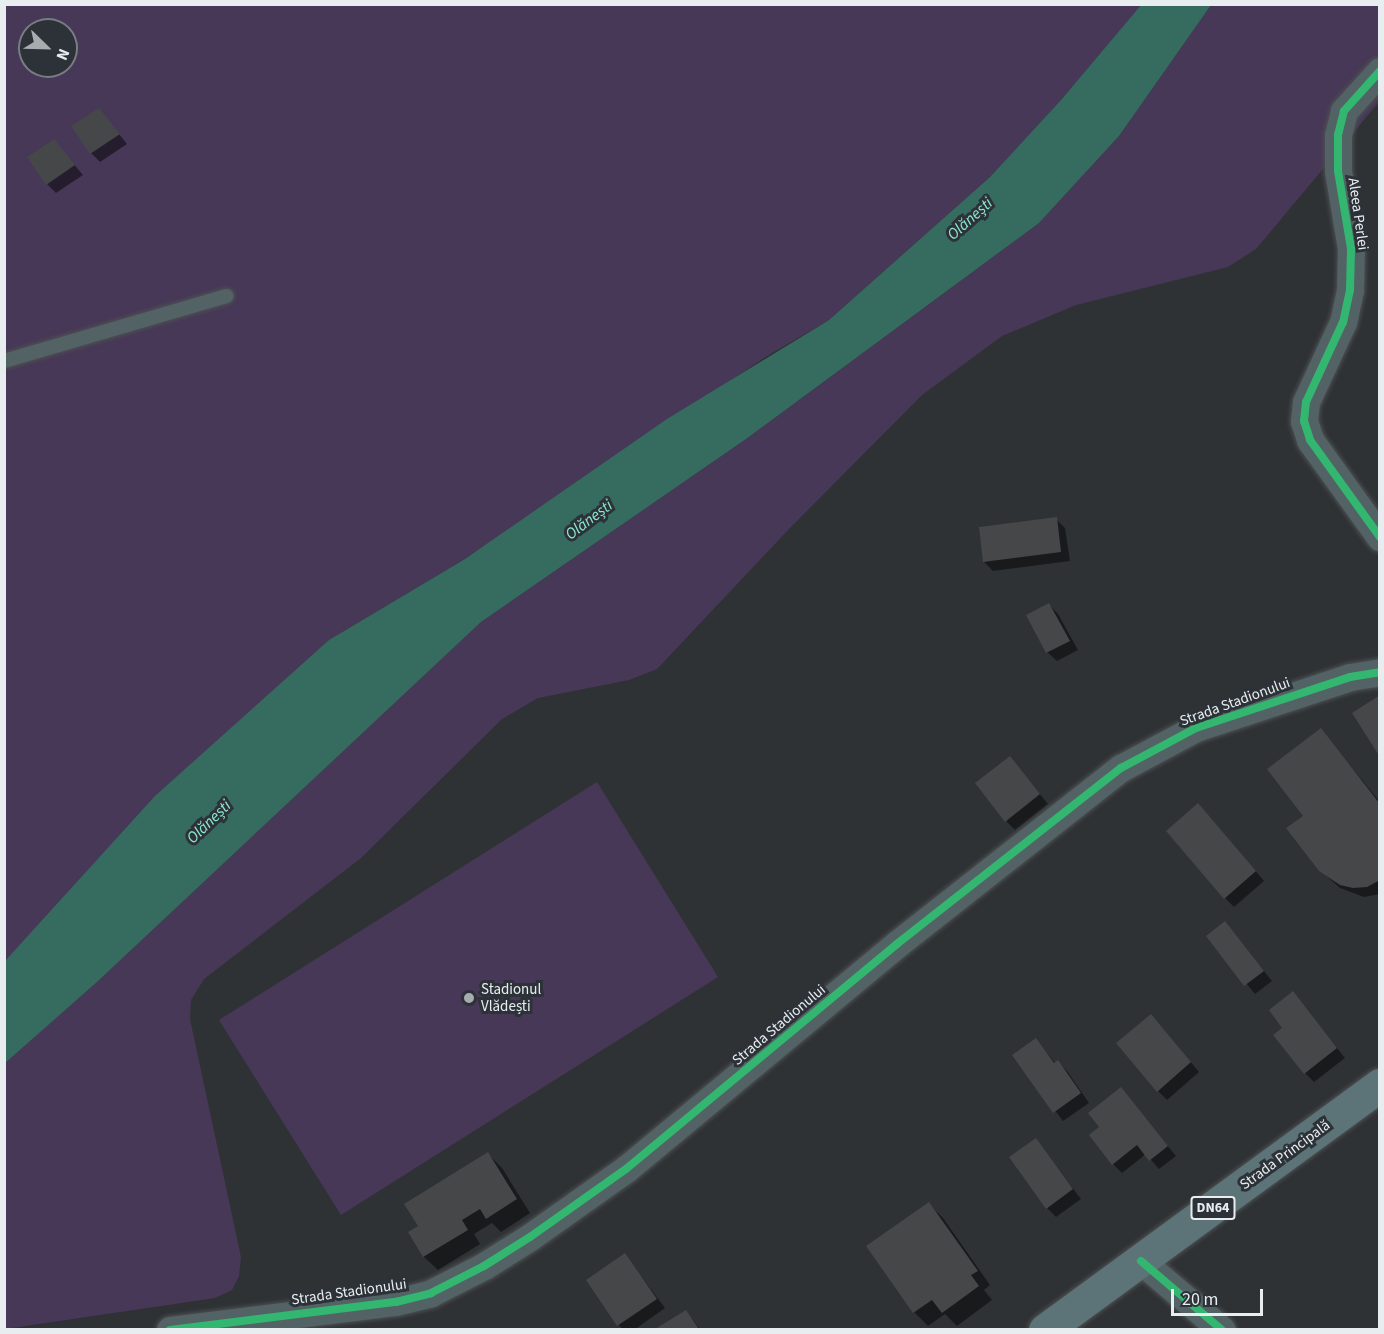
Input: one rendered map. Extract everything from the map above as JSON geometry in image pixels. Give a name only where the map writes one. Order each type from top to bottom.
[{"type":"main road","name":"Strada Principală","points":[[1045,1329],[1380,1085]]},
{"type":"street","name":"Aleea Perlei","points":[[1380,71],[1344,111],[1338,135],[1338,171],[1351,249],[1350,290],[1343,322],[1306,402],[1304,421],[1310,440],[1380,537]]},
{"type":"street","name":"Strada Stadionului","points":[[170,1329],[396,1302],[431,1293],[484,1266],[531,1237],[626,1169],[897,944],[1120,768],[1196,728],[1350,677],[1380,672]]},
{"type":"street","points":[[1141,1261],[1221,1329]]},
{"type":"lane","points":[[4,361],[227,296]]},
{"type":"shaded area","points":[[4,5],[1142,5],[1061,100],[990,177],[829,320],[767,356],[465,559],[329,640],[53,910],[5,961]]},
{"type":"shaded area","points":[[1211,5],[1379,5],[1379,102],[1256,249],[1228,267],[1076,305],[1002,336],[922,395],[789,529],[657,669],[629,680],[538,698],[502,719],[361,858],[204,979],[191,1000],[190,1019],[241,1257],[239,1276],[232,1290],[215,1298],[5,1329],[4,1063],[97,982],[481,622],[746,439],[1039,223],[1119,136]]},
{"type":"shaded area","name":"Stadionul Vlădești","points":[[597,782],[718,977],[341,1215],[219,1020]]},
{"type":"water","name":"Olănești","points":[[1142,4],[1211,5],[1119,136],[1039,223],[746,439],[481,622],[97,982],[5,1063],[5,961],[155,796],[329,640],[465,559],[667,419],[829,320],[990,177],[1061,100]]},
{"type":"building","points":[[99,108],[120,134],[90,154],[71,126]]},
{"type":"building","points":[[54,139],[75,165],[46,185],[27,157]]},
{"type":"building","points":[[1057,517],[1061,552],[983,562],[979,527]]},
{"type":"building","points":[[1049,603],[1070,641],[1046,653],[1026,615]]},
{"type":"building","points":[[1380,695],[1380,757],[1352,713]]},
{"type":"building","points":[[1321,728],[1380,804],[1380,880],[1367,887],[1353,888],[1340,885],[1319,871],[1286,828],[1303,816],[1267,769]]},
{"type":"building","points":[[1010,756],[1040,794],[1005,822],[975,783]]},
{"type":"building","points":[[1198,803],[1256,871],[1224,899],[1166,831]]},
{"type":"building","points":[[1225,921],[1264,971],[1244,986],[1206,936]]},
{"type":"building","points":[[1293,991],[1337,1048],[1304,1074],[1273,1035],[1282,1028],[1269,1010]]},
{"type":"building","points":[[1151,1014],[1191,1062],[1157,1092],[1116,1043]]},
{"type":"building","points":[[1036,1038],[1054,1063],[1058,1060],[1081,1093],[1053,1113],[1012,1055]]},
{"type":"building","points":[[1121,1087],[1168,1146],[1149,1161],[1137,1145],[1112,1165],[1089,1135],[1099,1127],[1088,1113]]},
{"type":"building","points":[[1036,1138],[1073,1189],[1046,1209],[1009,1157]]},
{"type":"building","points":[[488,1152],[517,1199],[486,1219],[480,1209],[462,1220],[468,1230],[423,1257],[408,1232],[418,1226],[404,1204]]},
{"type":"building","points":[[929,1202],[978,1271],[971,1275],[979,1286],[942,1313],[932,1300],[913,1313],[866,1246]]},
{"type":"building","points":[[625,1253],[657,1299],[617,1326],[586,1280]]},
{"type":"building","points":[[686,1310],[699,1329],[655,1329]]},
{"type":"cycle path","points":[[1380,71],[1344,111],[1338,135],[1338,171],[1351,249],[1350,290],[1343,322],[1306,402],[1304,421],[1310,440],[1380,537]]},
{"type":"cycle path","points":[[170,1330],[396,1302],[431,1293],[484,1266],[530,1237],[626,1169],[897,944],[1121,768],[1196,728],[1350,677],[1380,672]]},
{"type":"cycle path","points":[[1141,1261],[1222,1330]]},
{"type":"place","name":"Stadionul Vlădești","points":[[469,998]]}]
